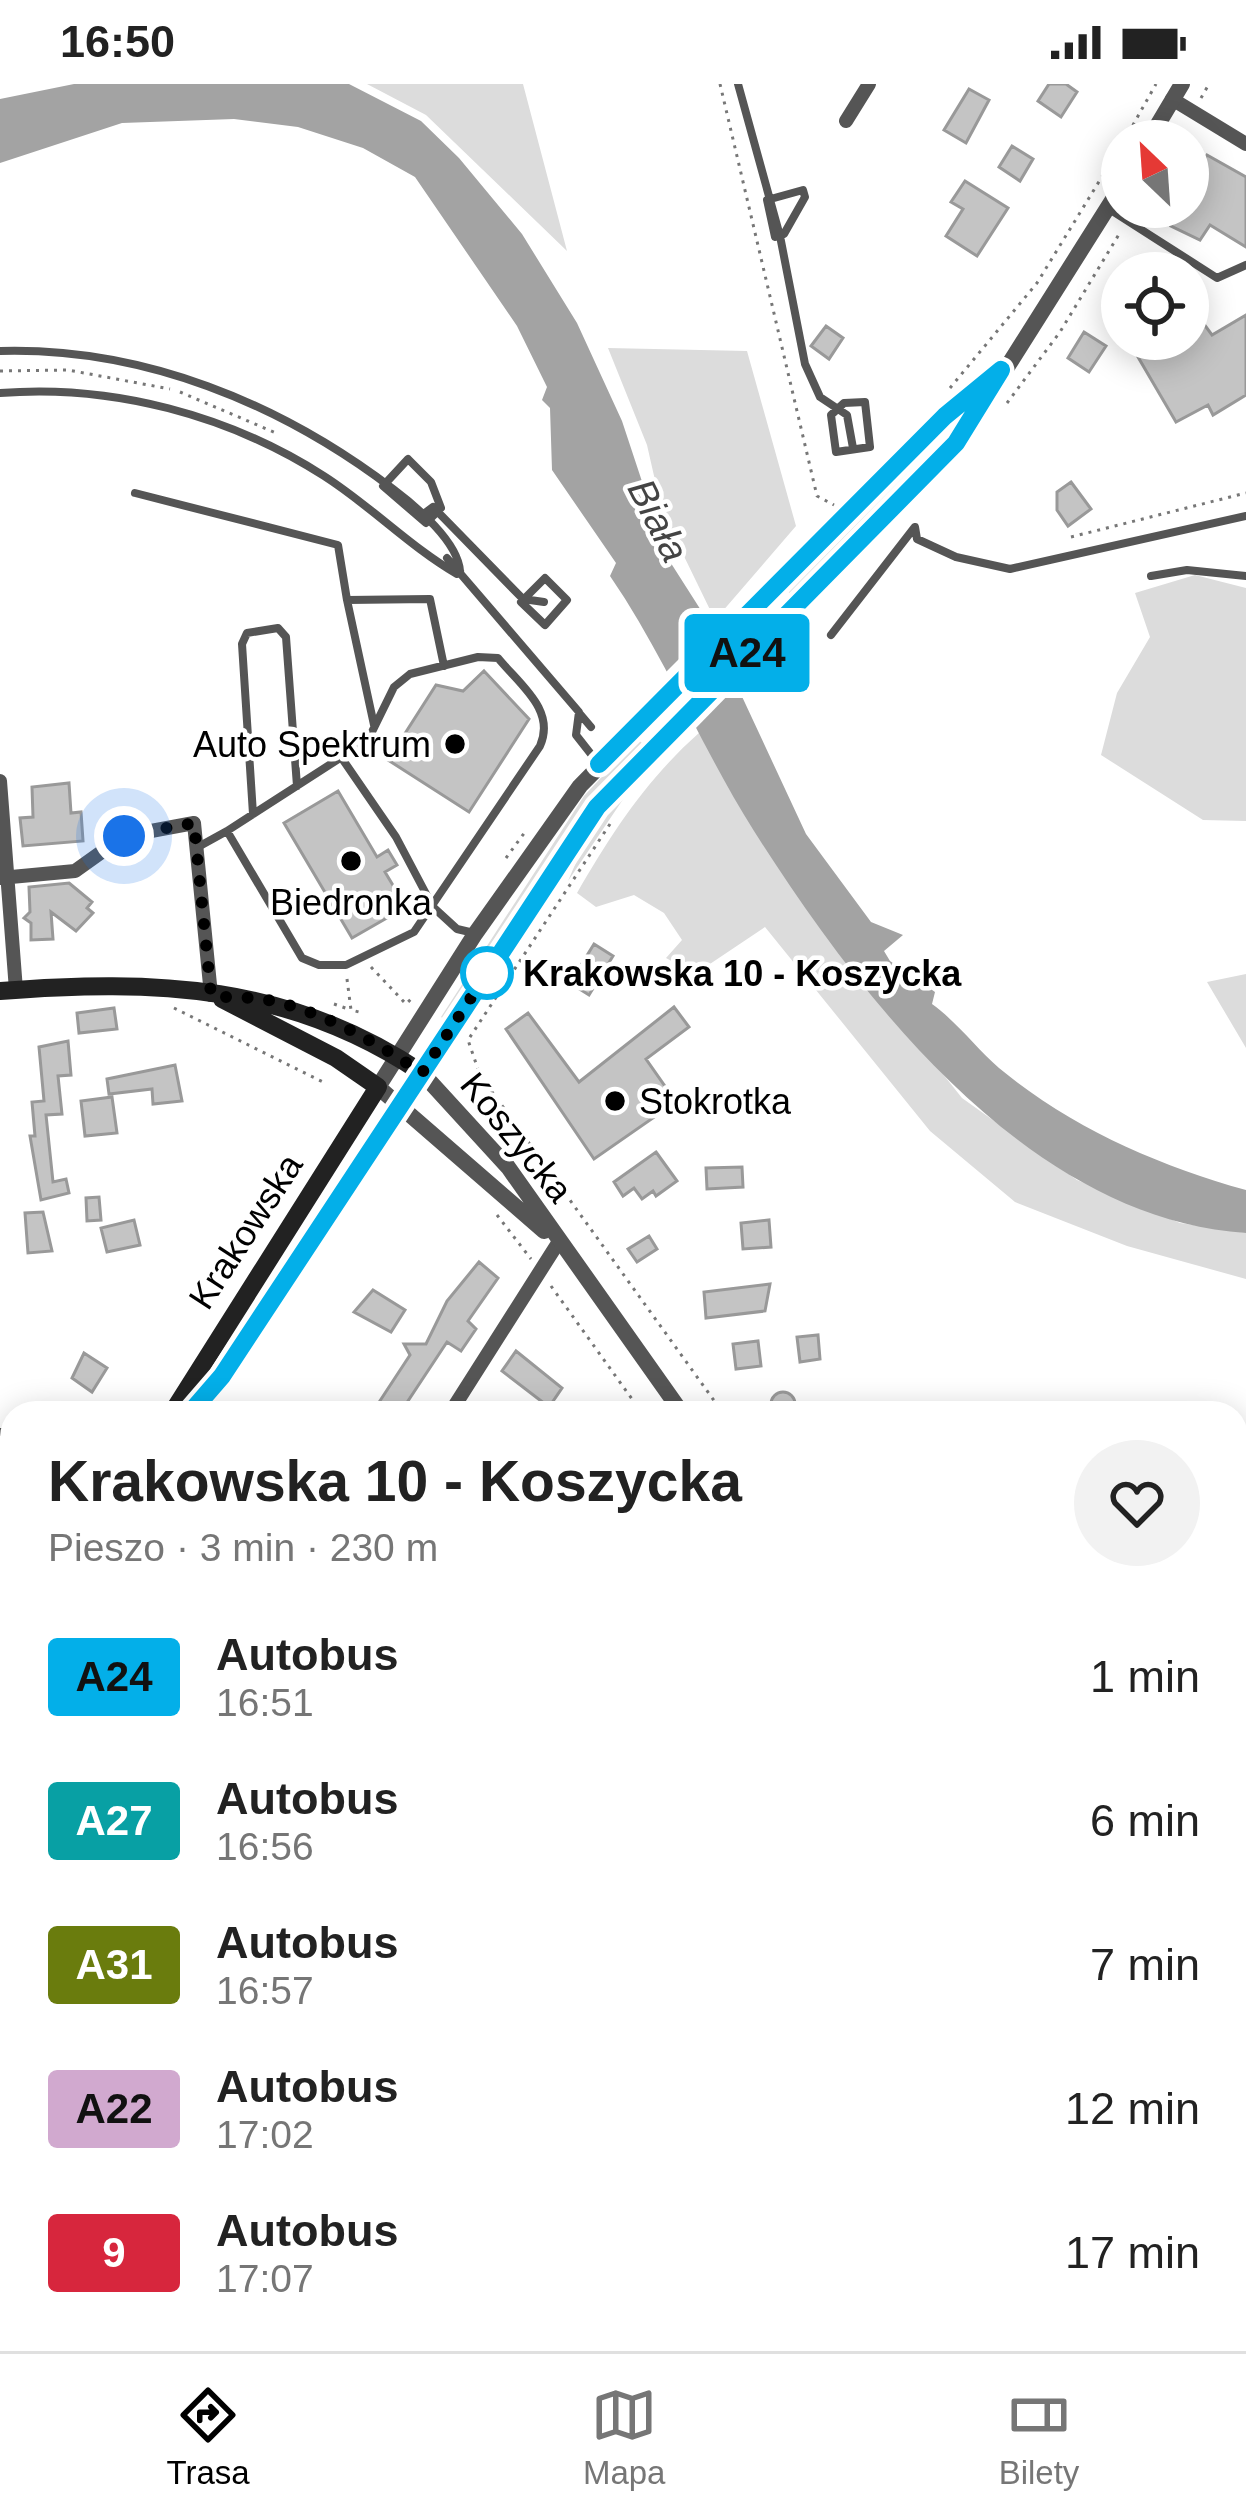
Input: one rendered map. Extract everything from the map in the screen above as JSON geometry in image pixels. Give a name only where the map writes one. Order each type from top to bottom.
[{"type":"main road","points":[[8,990],[150,984],[214,996],[266,999],[351,1029],[422,1073]]},
{"type":"main road","points":[[214,996],[336,1058],[378,1087]]},
{"type":"main road","name":"Krakowska","points":[[200,1401],[222,1376],[422,1073]]},
{"type":"main road","name":"Krakowska","points":[[180,1401],[378,1087]]},
{"type":"street","points":[[847,122],[869,84]]},
{"type":"street","points":[[1160,120],[1177,92],[1246,144]]},
{"type":"street","name":"Krakowska","points":[[422,1073],[563,854],[623,776],[956,443],[1101,220]]},
{"type":"street","name":"Krakowska","points":[[378,1087],[475,934],[599,764],[945,416],[1001,370]]},
{"type":"street","points":[[0,781],[8,990]]},
{"type":"street","points":[[4,878],[75,871],[124,836],[194,823],[214,996]]},
{"type":"street","name":"Koszycka","points":[[422,1073],[508,1167],[673,1401]]},
{"type":"street","points":[[378,1087],[401,1105]]},
{"type":"street","name":"Koszycka","points":[[401,1105],[558,1243]]},
{"type":"street","points":[[458,1401],[558,1243]]},
{"type":"lane","points":[[738,84],[780,236],[805,364],[820,398],[847,416],[853,448]]},
{"type":"lane","points":[[770,199],[803,190],[805,197],[780,236]]},
{"type":"lane","points":[[1138,228],[1217,278],[1246,265]]},
{"type":"lane","points":[[0,351],[49,350],[106,358],[208,386],[314,431],[386,483]]},
{"type":"lane","points":[[0,393],[140,400],[218,424],[326,478],[428,558],[460,571]]},
{"type":"lane","points":[[866,402],[870,447],[836,452],[831,415],[837,409],[866,402]]},
{"type":"lane","points":[[408,459],[431,482],[441,508],[426,523],[382,486],[386,483],[408,459]]},
{"type":"lane","points":[[135,493],[338,545],[374,726]]},
{"type":"lane","points":[[430,515],[460,571]]},
{"type":"lane","points":[[430,515],[545,625],[568,600],[545,578],[523,599]]},
{"type":"lane","points":[[831,635],[915,527],[917,539],[956,557],[1010,569],[1246,516]]},
{"type":"lane","points":[[447,558],[591,727]]},
{"type":"lane","points":[[1150,576],[1187,570],[1246,576]]},
{"type":"lane","points":[[347,600],[430,599],[444,666]]},
{"type":"lane","points":[[523,599],[544,602]]},
{"type":"lane","points":[[253,814],[242,644],[247,633],[278,628],[286,637],[297,786]]},
{"type":"lane","points":[[198,847],[368,740],[394,687],[410,674],[478,657],[498,658],[545,714],[547,730],[414,932],[346,965],[319,965],[302,958],[227,831]]},
{"type":"lane","points":[[579,712],[576,735],[599,764]]},
{"type":"lane","points":[[341,757],[396,837],[433,908],[458,929],[475,934]]},
{"type":"path","points":[[720,84],[817,496],[836,506]]},
{"type":"path","points":[[1136,120],[1156,84]]},
{"type":"path","points":[[943,395],[1046,269],[1101,178]]},
{"type":"path","points":[[1071,537],[1246,493]]},
{"type":"path","points":[[822,520],[848,496]]},
{"type":"path","points":[[616,814],[468,1040],[480,1075],[714,1401]]},
{"type":"path","points":[[362,957],[406,1004]]},
{"type":"path","points":[[346,965],[351,1010],[359,1012]]},
{"type":"path","points":[[172,1007],[322,1082]]},
{"type":"shaded area","points":[[74,84],[349,84],[421,121],[459,158],[522,234],[577,323],[622,421],[667,557],[704,615],[806,834],[871,922],[903,935],[884,951],[890,961],[935,992],[932,1004],[999,1068],[1056,1109],[1148,1156],[1246,1190],[1246,1233],[1167,1219],[1093,1188],[1024,1144],[959,1090],[846,963],[754,831],[610,576],[616,563],[552,470],[550,408],[542,400],[547,387],[517,326],[415,177],[363,148],[298,127],[234,119],[122,123],[0,163],[0,99]]},
{"type":"shaded area","points":[[367,84],[523,84],[567,251],[426,115]]},
{"type":"shaded area","points":[[608,348],[747,351],[796,526],[715,620],[662,511],[647,445]]},
{"type":"shaded area","points":[[929,447],[933,453],[790,594],[786,589]]},
{"type":"shaded area","points":[[1195,575],[1246,588],[1246,821],[1203,820],[1101,755],[1117,693],[1150,637],[1135,593]]},
{"type":"shaded area","points":[[700,732],[785,876],[962,1098],[1077,1180],[1180,1223],[1246,1233],[1246,1279],[1127,1246],[1015,1202],[930,1131],[765,927],[695,974],[666,958],[682,940],[664,913],[634,895],[596,907],[577,893],[632,807]]},
{"type":"shaded area","points":[[637,739],[642,743],[570,830],[447,1021],[441,1017],[584,796]]},
{"type":"shaded area","points":[[630,789],[568,881],[584,844]]},
{"type":"shaded area","points":[[1246,974],[1246,1048],[1207,982]]},
{"type":"pier","points":[[714,624],[739,684],[693,731],[661,677]]},
{"type":"building","points":[[1049,84],[1066,84],[1077,92],[1061,117],[1038,101]]},
{"type":"building","points":[[969,89],[989,100],[966,143],[944,130]]},
{"type":"building","points":[[1012,146],[1033,159],[1020,181],[999,167]]},
{"type":"building","points":[[1209,156],[1246,177],[1246,247],[1210,225]]},
{"type":"building","points":[[965,181],[1008,208],[977,256],[946,236],[963,209],[951,202]]},
{"type":"building","points":[[1175,228],[1208,228],[1200,240]]},
{"type":"building","points":[[1246,315],[1246,395],[1213,415],[1208,405],[1176,422],[1140,360],[1209,360],[1209,331],[1212,335]]},
{"type":"building","points":[[826,326],[843,338],[829,359],[811,346]]},
{"type":"building","points":[[1084,332],[1101,343],[1101,354],[1089,372],[1068,358]]},
{"type":"building","points":[[1071,482],[1091,509],[1068,526],[1057,510],[1057,492]]},
{"type":"building","name":"Auto Spektrum","points":[[484,671],[529,719],[469,812],[388,760],[436,685],[463,691]]},
{"type":"building","points":[[69,783],[71,813],[81,812],[83,841],[23,846],[20,818],[33,817],[32,787]]},
{"type":"building","name":"Biedronka","points":[[338,791],[377,857],[388,850],[397,865],[385,872],[406,907],[352,938],[284,823]]},
{"type":"building","points":[[69,883],[92,902],[87,908],[93,913],[76,931],[51,912],[53,939],[31,940],[31,923],[24,918],[30,912],[29,887]]},
{"type":"building","points":[[594,944],[613,956],[589,995],[570,983]]},
{"type":"building","name":"Stokrotka","points":[[674,1007],[689,1027],[646,1059],[676,1102],[594,1159],[506,1029],[528,1013],[579,1082]]},
{"type":"building","points":[[114,1008],[117,1029],[79,1033],[77,1013]]},
{"type":"building","points":[[68,1041],[71,1075],[58,1076],[62,1114],[46,1115],[53,1182],[66,1179],[69,1193],[41,1200],[30,1136],[35,1136],[32,1102],[44,1101],[39,1047]]},
{"type":"building","points":[[175,1065],[182,1101],[153,1104],[152,1089],[109,1094],[107,1079]]},
{"type":"building","points":[[112,1097],[117,1133],[85,1136],[81,1101]]},
{"type":"building","points":[[656,1152],[677,1181],[656,1196],[653,1191],[642,1199],[634,1188],[623,1196],[614,1182]]},
{"type":"building","points":[[742,1167],[743,1187],[707,1189],[706,1168]]},
{"type":"building","points":[[99,1197],[101,1220],[87,1221],[86,1198]]},
{"type":"building","points":[[43,1212],[52,1251],[28,1253],[25,1213]]},
{"type":"building","points":[[134,1220],[140,1245],[107,1252],[101,1228]]},
{"type":"building","points":[[769,1220],[771,1247],[743,1249],[741,1223]]},
{"type":"building","points":[[649,1236],[657,1249],[637,1262],[628,1249]]},
{"type":"building","points":[[479,1262],[498,1278],[468,1321],[476,1329],[461,1351],[447,1342],[408,1401],[380,1401],[410,1355],[404,1344],[426,1344],[447,1301]]},
{"type":"building","points":[[770,1284],[765,1311],[706,1318],[704,1292]]},
{"type":"building","points":[[373,1290],[405,1310],[391,1332],[354,1312]]},
{"type":"building","points":[[818,1335],[820,1359],[800,1362],[797,1337]]},
{"type":"building","points":[[758,1341],[761,1366],[736,1369],[733,1344]]},
{"type":"building","points":[[516,1351],[562,1388],[553,1401],[541,1401],[502,1371]]},
{"type":"building","points":[[84,1353],[107,1368],[92,1392],[72,1378]]},
{"type":"building","points":[[783,1392],[794,1401],[772,1401]]},
{"type":"bus line","name":"A24","points":[[200,1401],[222,1376],[597,807],[956,443],[1001,370],[945,416],[599,764]]},
{"type":"place","name":"Auto Spektrum","points":[[455,744]]},
{"type":"place","name":"Biedronka","points":[[351,861]]},
{"type":"place","name":"Krakowska 10 - Koszycka","points":[[487,973]]},
{"type":"place","name":"Stokrotka","points":[[615,1101]]},
{"type":"route","points":[[124,836],[194,823],[211,995],[266,999],[316,1016],[351,1029],[422,1073],[487,973]]},
{"type":"water label","name":"Biała","points":[[659,520]]}]
